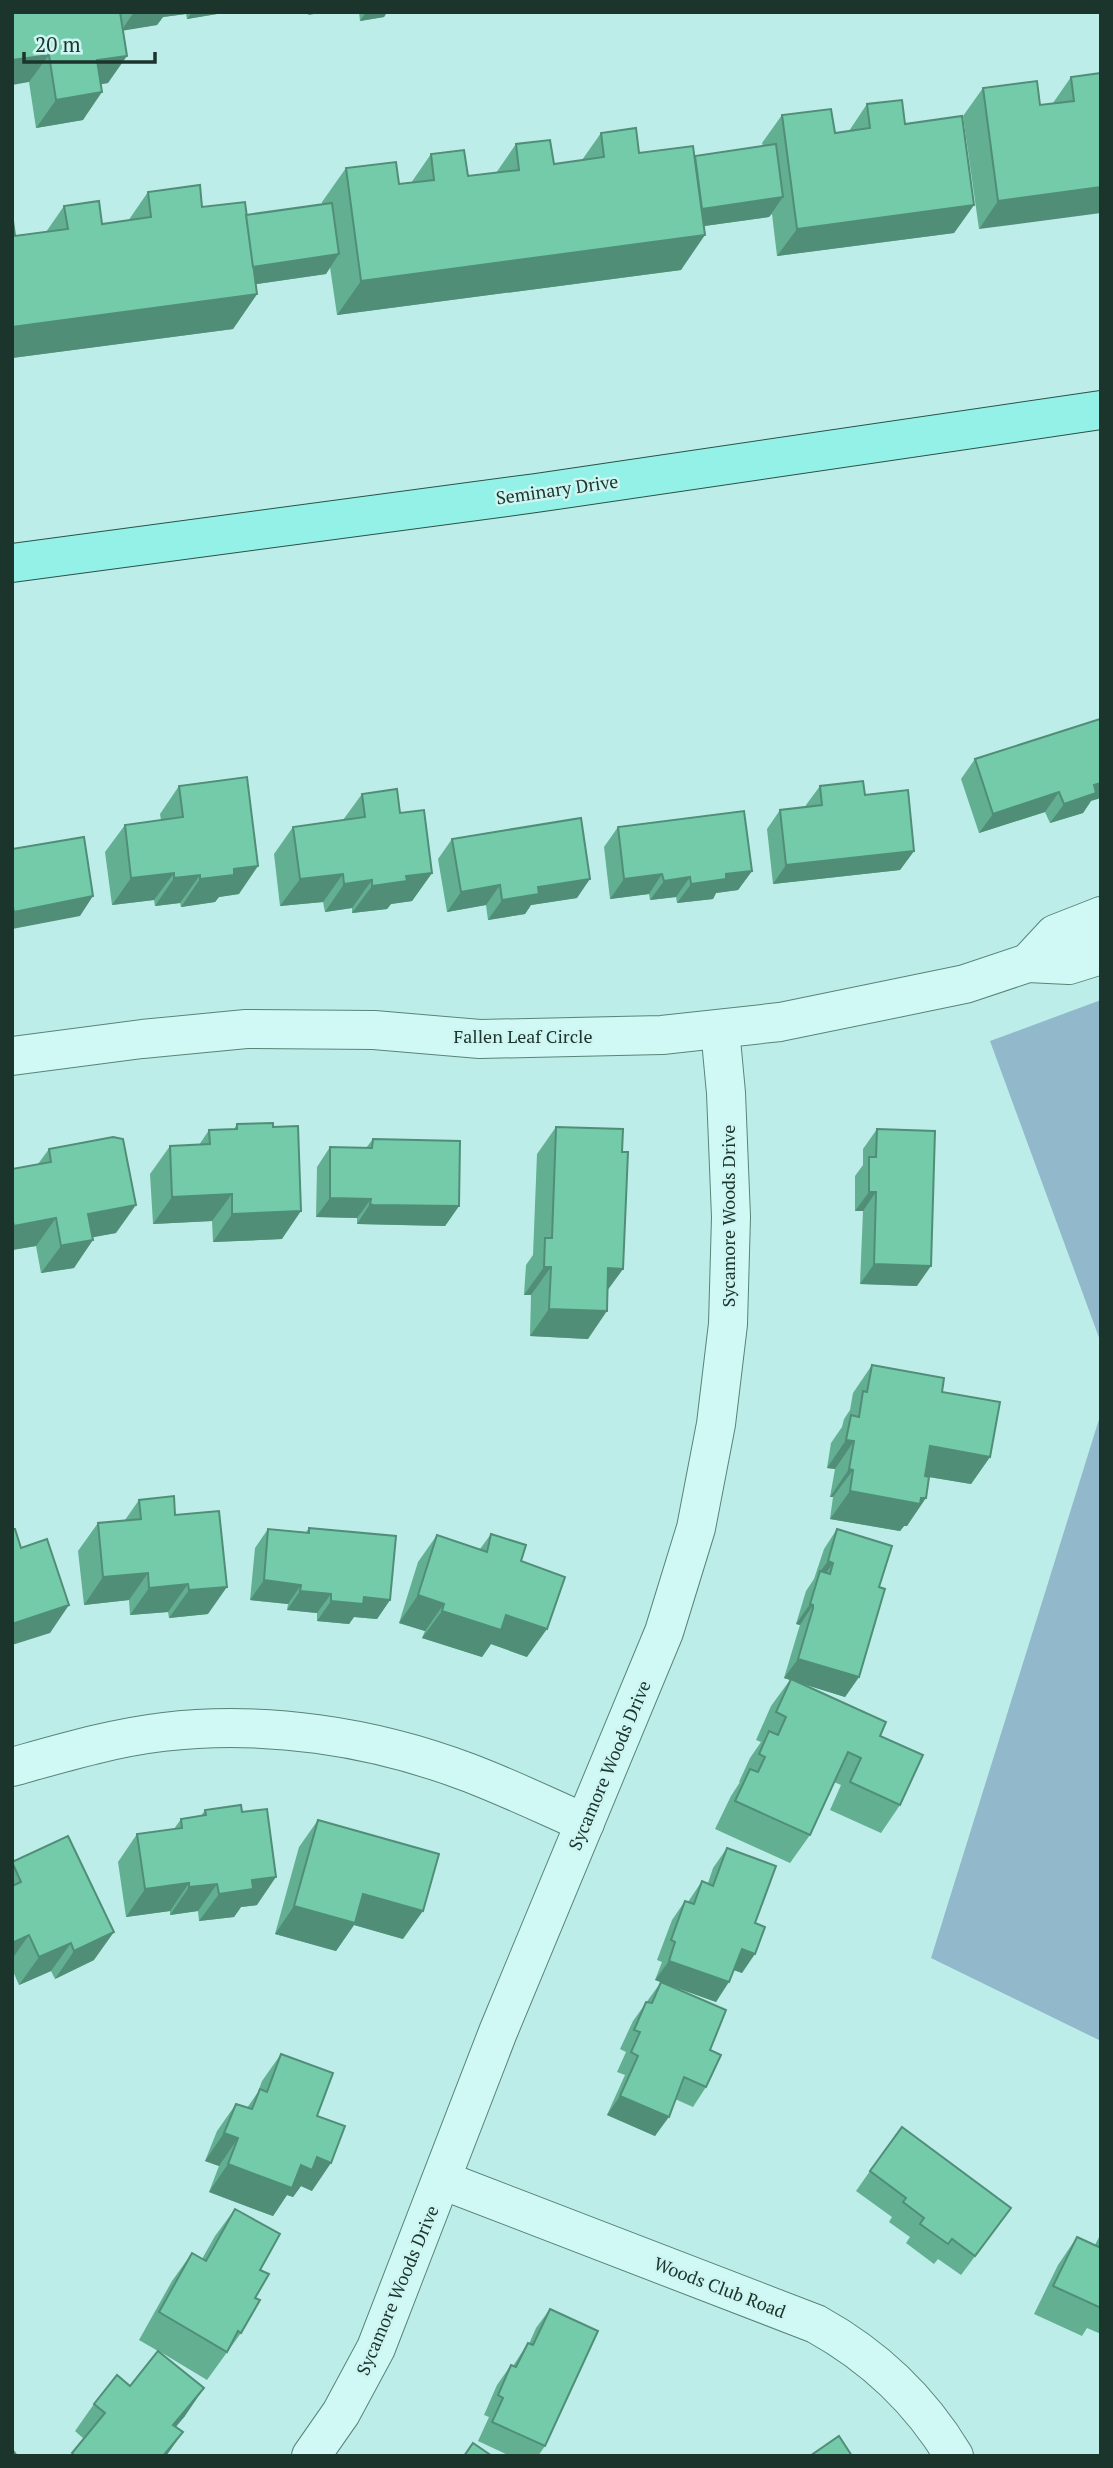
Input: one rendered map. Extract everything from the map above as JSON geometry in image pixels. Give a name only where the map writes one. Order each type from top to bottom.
[{"type":"main road","name":"Seminary Drive","points":[[12,563],[536,492],[1101,410]]},
{"type":"street","name":"Fallen Leaf Circle","points":[[1028,963],[1055,934],[1101,916]]},
{"type":"street","name":"Fallen Leaf Circle","points":[[12,1056],[246,1029],[374,1030],[480,1038],[662,1035],[780,1022],[965,984],[1028,963],[1069,965],[1101,955]]},
{"type":"street","name":"Sycamore Woods Drive","points":[[310,2456],[341,2413],[376,2348],[498,2032],[664,1632],[696,1528],[716,1424],[728,1324],[730,1217],[726,1093],[720,1029]]},
{"type":"street","points":[[12,1767],[76,1749],[162,1732],[234,1728],[307,1734],[364,1742],[418,1755],[468,1772],[585,1823]]},
{"type":"street","name":"Woods Club Road","points":[[442,2180],[816,2324],[851,2344],[887,2372],[941,2434],[954,2456]]},
{"type":"shaded area","points":[[1101,1000],[1101,1343],[990,1041]]},
{"type":"shaded area","points":[[1101,1413],[1101,2041],[931,1958]]},
{"type":"building","points":[[12,12],[120,12],[127,56],[97,60],[102,92],[56,100],[49,55],[12,60]]},
{"type":"building","points":[[1101,73],[1101,187],[998,201],[983,88],[1037,81],[1040,105],[1074,101],[1071,77]]},
{"type":"building","points":[[902,100],[905,124],[962,116],[974,205],[797,229],[782,115],[831,109],[835,133],[870,128],[867,104]]},
{"type":"building","points":[[636,128],[639,153],[693,146],[705,235],[361,281],[346,168],[396,162],[399,184],[434,180],[431,154],[464,150],[468,176],[519,170],[516,144],[550,140],[554,164],[604,157],[601,133]]},
{"type":"building","points":[[776,144],[783,197],[702,209],[695,156]]},
{"type":"building","points":[[200,185],[202,207],[245,202],[257,294],[12,327],[12,213],[15,236],[68,229],[64,206],[99,201],[102,224],[151,217],[148,192]]},
{"type":"building","points":[[332,203],[339,254],[253,267],[246,215]]},
{"type":"building","points":[[1100,719],[1101,783],[1094,785],[1096,793],[1064,804],[1059,792],[993,814],[975,759]]},
{"type":"building","points":[[247,777],[258,866],[234,869],[234,875],[200,879],[200,875],[174,878],[174,873],[131,878],[125,825],[183,817],[179,786]]},
{"type":"building","points":[[863,781],[865,795],[908,790],[914,851],[786,865],[780,810],[822,805],[820,786]]},
{"type":"building","points":[[397,789],[400,813],[424,810],[432,873],[406,876],[407,881],[372,886],[372,880],[344,884],[343,874],[300,879],[293,827],[365,817],[362,794]]},
{"type":"building","points":[[744,811],[752,871],[726,874],[726,879],[691,884],[690,877],[664,881],[662,874],[624,879],[618,827]]},
{"type":"building","points":[[581,818],[590,879],[538,887],[539,894],[502,900],[500,885],[461,892],[452,839]]},
{"type":"building","points":[[84,837],[93,896],[14,912],[12,849]]},
{"type":"building","points":[[273,1123],[273,1127],[298,1126],[301,1211],[232,1214],[232,1194],[172,1197],[170,1146],[210,1144],[209,1130],[237,1129],[237,1124]]},
{"type":"building","points":[[556,1127],[623,1129],[622,1152],[628,1152],[623,1269],[608,1268],[607,1311],[549,1309],[551,1267],[544,1267],[545,1238],[552,1238]]},
{"type":"building","points":[[877,1129],[935,1131],[931,1266],[874,1264],[876,1192],[869,1192],[869,1157],[876,1157]]},
{"type":"building","points":[[113,1137],[123,1139],[136,1205],[88,1214],[93,1240],[61,1246],[56,1218],[14,1226],[12,1169],[51,1162],[49,1149]]},
{"type":"building","points":[[373,1139],[460,1141],[459,1206],[373,1205],[370,1204],[371,1199],[330,1198],[330,1147],[372,1148]]},
{"type":"building","points":[[872,1365],[944,1378],[942,1392],[1000,1402],[990,1457],[930,1446],[925,1476],[929,1477],[926,1498],[921,1498],[920,1504],[850,1491],[853,1470],[849,1469],[854,1441],[846,1440],[851,1415],[859,1417],[863,1391],[867,1392]]},
{"type":"building","points":[[174,1496],[175,1515],[219,1511],[227,1587],[189,1590],[188,1584],[149,1588],[148,1573],[103,1577],[98,1523],[141,1519],[139,1500]]},
{"type":"building","points":[[309,1528],[396,1536],[390,1600],[364,1597],[363,1604],[331,1601],[331,1594],[300,1591],[301,1585],[264,1580],[268,1529],[309,1533]]},
{"type":"building","points":[[12,1529],[15,1529],[21,1548],[47,1539],[69,1605],[12,1624]]},
{"type":"building","points":[[837,1529],[892,1546],[879,1587],[885,1589],[859,1677],[798,1659],[813,1608],[810,1604],[820,1571],[830,1574],[833,1563],[828,1561]]},
{"type":"building","points":[[491,1534],[526,1545],[521,1561],[565,1577],[547,1629],[506,1615],[501,1630],[442,1611],[444,1604],[418,1595],[437,1535],[487,1552]]},
{"type":"building","points":[[791,1679],[886,1722],[880,1736],[923,1755],[900,1805],[850,1782],[861,1758],[848,1752],[810,1835],[735,1801],[750,1769],[758,1772],[765,1757],[759,1754],[769,1731],[778,1735],[786,1717],[776,1712]]},
{"type":"building","points":[[241,1805],[242,1812],[267,1809],[276,1877],[252,1880],[253,1889],[219,1894],[217,1884],[189,1887],[189,1883],[145,1889],[137,1834],[182,1828],[181,1819],[206,1815],[205,1810]]},
{"type":"building","points":[[318,1820],[439,1854],[423,1911],[363,1894],[355,1923],[294,1906]]},
{"type":"building","points":[[68,1836],[114,1932],[74,1951],[71,1943],[39,1957],[29,1935],[12,1943],[12,1886],[21,1882],[12,1862]]},
{"type":"building","points":[[727,1848],[776,1866],[755,1923],[765,1927],[755,1954],[742,1949],[729,1982],[669,1961],[675,1942],[671,1940],[685,1901],[694,1904],[702,1881],[713,1886]]},
{"type":"building","points":[[661,1982],[726,2010],[710,2050],[721,2055],[706,2087],[684,2077],[669,2117],[620,2096],[638,2056],[631,2052],[640,2032],[634,2030],[646,2002],[652,2003]]},
{"type":"building","points":[[281,2054],[333,2073],[317,2116],[345,2126],[331,2163],[317,2157],[312,2170],[301,2165],[292,2188],[228,2164],[238,2138],[224,2133],[236,2104],[252,2109],[260,2089],[267,2092]]},
{"type":"building","points":[[902,2127],[1011,2208],[975,2256],[952,2239],[948,2244],[920,2224],[924,2218],[903,2202],[906,2198],[870,2171]]},
{"type":"building","points":[[235,2209],[280,2234],[260,2270],[269,2274],[255,2298],[260,2300],[227,2352],[159,2312],[192,2253],[206,2261]]},
{"type":"building","points":[[1077,2237],[1101,2248],[1101,2308],[1053,2286]]},
{"type":"building","points":[[550,2309],[598,2331],[545,2446],[492,2422],[503,2398],[498,2395],[511,2365],[516,2367],[528,2343],[533,2345]]},
{"type":"building","points":[[158,2351],[204,2388],[173,2425],[183,2432],[163,2456],[75,2456],[72,2453],[105,2413],[94,2404],[117,2375],[130,2386]]},
{"type":"building","points":[[839,2436],[852,2456],[810,2456]]},
{"type":"building","points":[[473,2443],[492,2456],[464,2456]]}]
